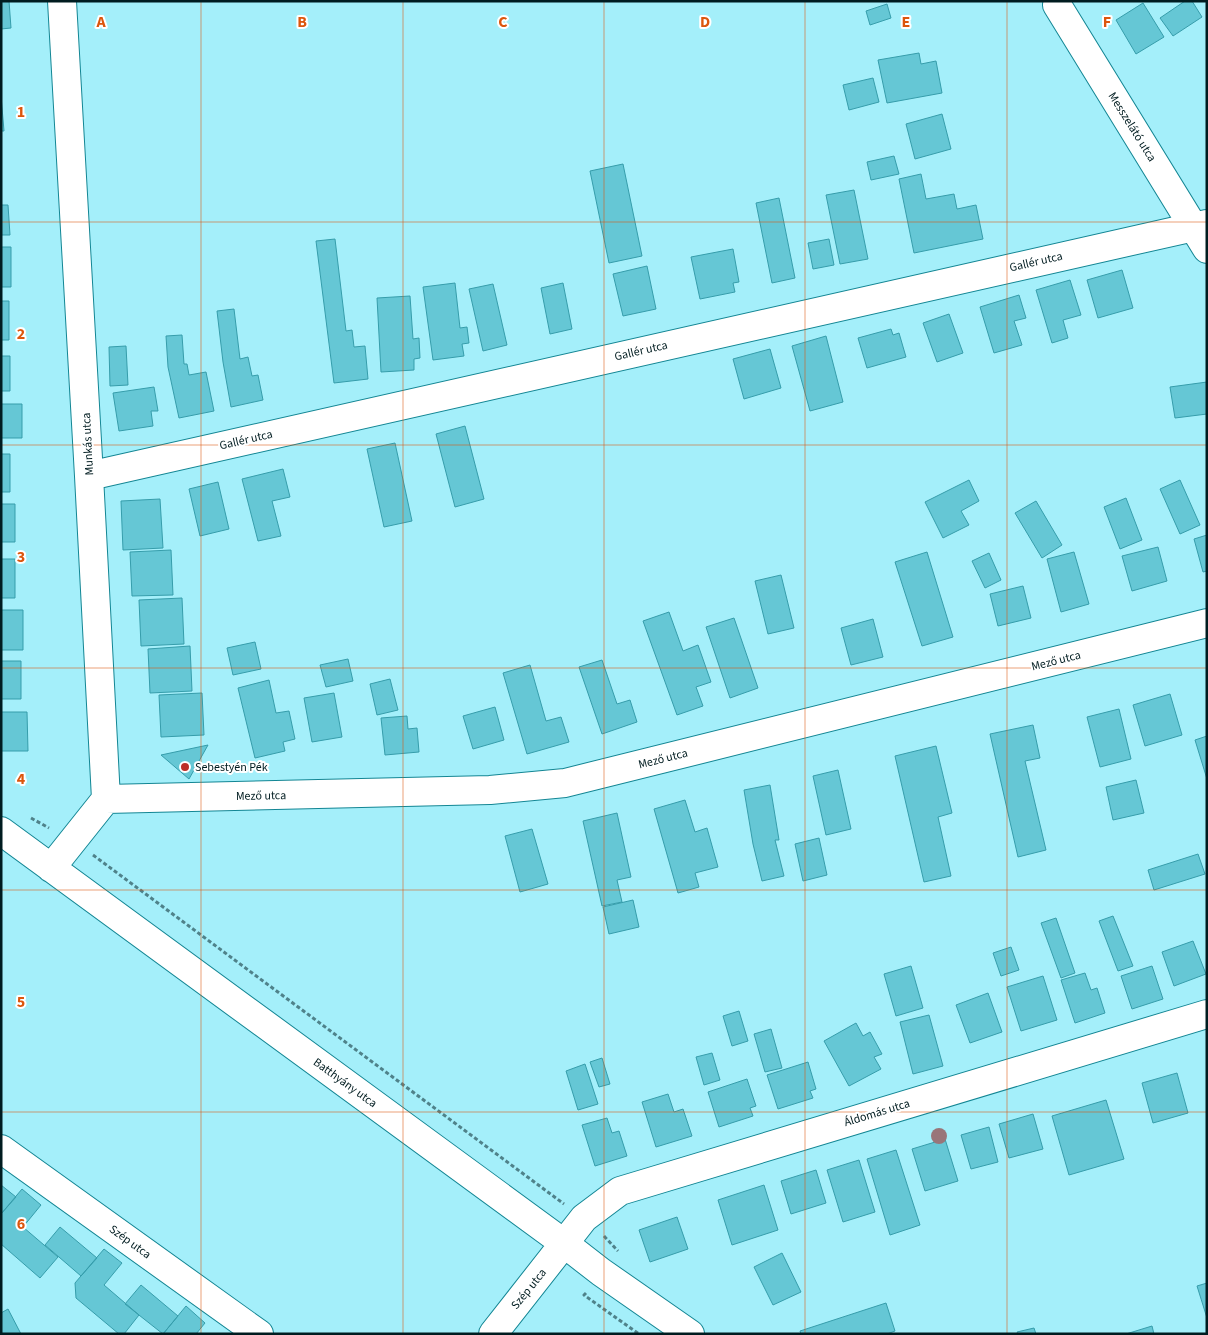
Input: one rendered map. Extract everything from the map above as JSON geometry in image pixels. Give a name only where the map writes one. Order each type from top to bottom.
[{"type":"street","name":"Munkás utca","points":[[62,1],[90,476],[106,799]]},
{"type":"street","name":"Messzelátó utca","points":[[1058,2],[1202,233]]},
{"type":"street","name":"Gallér utca","points":[[90,476],[1202,233]]},
{"type":"street","name":"Mező utca","points":[[106,799],[490,790],[566,783],[1207,623]]},
{"type":"street","points":[[51,868],[106,799]]},
{"type":"street","name":"Batthyány utca","points":[[1,831],[566,1244],[601,1272],[690,1334]]},
{"type":"street","name":"Áldomás utca","points":[[566,1244],[584,1218],[620,1191],[1207,1014]]},
{"type":"street","name":"Szép utca","points":[[1,1149],[259,1334]]},
{"type":"street","name":"Szép utca","points":[[493,1334],[566,1244]]},
{"type":"building","points":[[1,1],[9,1],[11,28],[1,29]]},
{"type":"building","points":[[1185,1],[1192,1],[1202,17],[1173,36],[1160,18]]},
{"type":"building","points":[[1143,3],[1164,37],[1136,54],[1116,20]]},
{"type":"building","points":[[887,4],[891,18],[870,25],[866,11]]},
{"type":"building","points":[[919,53],[921,64],[936,61],[942,93],[887,103],[878,60]]},
{"type":"building","points":[[873,78],[879,102],[849,110],[843,85]]},
{"type":"building","points":[[1,96],[4,131],[1,131]]},
{"type":"building","points":[[942,114],[951,149],[915,159],[906,124]]},
{"type":"building","points":[[894,156],[899,174],[871,180],[867,162]]},
{"type":"building","points":[[623,164],[642,256],[609,263],[590,171]]},
{"type":"building","points":[[921,174],[926,199],[954,194],[957,209],[976,205],[983,239],[914,253],[899,179]]},
{"type":"building","points":[[854,190],[868,259],[840,264],[826,195]]},
{"type":"building","points":[[779,198],[795,278],[772,283],[756,203]]},
{"type":"building","points":[[1,205],[8,205],[10,235],[1,235]]},
{"type":"building","points":[[335,239],[346,331],[352,330],[354,347],[365,346],[368,379],[334,383],[316,241]]},
{"type":"building","points":[[829,239],[834,265],[813,269],[808,243]]},
{"type":"building","points":[[1,247],[11,247],[11,287],[1,287]]},
{"type":"building","points":[[733,249],[739,282],[733,283],[735,292],[700,299],[691,257]]},
{"type":"building","points":[[647,266],[656,309],[623,316],[613,274]]},
{"type":"building","points":[[1122,270],[1133,308],[1098,318],[1087,280]]},
{"type":"building","points":[[1070,280],[1081,315],[1063,320],[1068,338],[1052,343],[1036,290]]},
{"type":"building","points":[[455,283],[460,328],[467,327],[469,343],[462,344],[464,356],[433,360],[423,287]]},
{"type":"building","points":[[563,283],[572,329],[550,334],[541,288]]},
{"type":"building","points":[[493,284],[507,345],[483,351],[469,289]]},
{"type":"building","points":[[1019,295],[1026,318],[1014,321],[1022,345],[994,353],[980,307]]},
{"type":"building","points":[[410,296],[413,339],[419,338],[420,358],[414,359],[414,370],[381,372],[377,298]]},
{"type":"building","points":[[1,301],[9,301],[9,340],[1,340]]},
{"type":"building","points":[[234,309],[240,359],[248,357],[252,376],[258,375],[263,400],[231,407],[217,311]]},
{"type":"building","points":[[949,314],[963,353],[937,362],[923,323]]},
{"type":"building","points":[[891,329],[893,335],[899,333],[906,357],[867,368],[858,338]]},
{"type":"building","points":[[182,335],[184,364],[187,364],[189,375],[206,372],[214,411],[179,418],[168,367],[166,336]]},
{"type":"building","points":[[826,336],[843,402],[810,411],[792,346]]},
{"type":"building","points":[[126,346],[128,385],[110,386],[109,347]]},
{"type":"building","points":[[770,349],[781,388],[744,399],[733,359]]},
{"type":"building","points":[[1,356],[10,356],[10,391],[1,391]]},
{"type":"building","points":[[1207,382],[1207,414],[1175,418],[1170,387]]},
{"type":"building","points":[[154,387],[158,411],[151,411],[153,426],[119,431],[113,393]]},
{"type":"building","points":[[1,404],[22,404],[22,438],[1,438]]},
{"type":"building","points":[[465,426],[484,499],[455,507],[436,434]]},
{"type":"building","points":[[395,443],[412,521],[384,527],[367,449]]},
{"type":"building","points":[[1,454],[10,454],[10,492],[1,492]]},
{"type":"building","points":[[283,469],[290,497],[272,501],[281,536],[258,541],[242,479]]},
{"type":"building","points":[[969,480],[979,501],[961,511],[969,525],[943,538],[925,502]]},
{"type":"building","points":[[1180,480],[1200,525],[1180,534],[1160,489]]},
{"type":"building","points":[[218,482],[229,529],[200,536],[189,489]]},
{"type":"building","points":[[1126,498],[1142,540],[1120,549],[1104,507]]},
{"type":"building","points":[[160,499],[163,548],[123,550],[121,501]]},
{"type":"building","points":[[1036,501],[1062,545],[1042,558],[1015,513]]},
{"type":"building","points":[[1,504],[15,504],[15,542],[1,542]]},
{"type":"building","points":[[1207,535],[1207,571],[1203,572],[1194,539]]},
{"type":"building","points":[[1158,547],[1167,581],[1132,591],[1122,556]]},
{"type":"building","points":[[171,550],[173,595],[132,596],[130,552]]},
{"type":"building","points":[[927,552],[953,637],[922,646],[895,562]]},
{"type":"building","points":[[1074,552],[1089,604],[1061,612],[1047,559]]},
{"type":"building","points":[[989,553],[1001,580],[985,588],[972,561]]},
{"type":"building","points":[[1,559],[15,559],[15,598],[1,598]]},
{"type":"building","points":[[781,575],[794,628],[768,634],[755,581]]},
{"type":"building","points":[[1023,586],[1031,618],[998,626],[990,594]]},
{"type":"building","points":[[182,598],[184,644],[141,646],[139,600]]},
{"type":"building","points":[[1,610],[23,610],[23,650],[1,650]]},
{"type":"building","points":[[669,612],[683,651],[698,645],[711,682],[696,687],[703,706],[677,715],[643,621]]},
{"type":"building","points":[[734,618],[758,688],[730,698],[706,627]]},
{"type":"building","points":[[873,619],[883,657],[851,665],[841,628]]},
{"type":"building","points":[[255,642],[261,669],[233,675],[227,648]]},
{"type":"building","points":[[190,646],[192,691],[150,693],[148,649]]},
{"type":"building","points":[[348,659],[353,681],[326,687],[320,665]]},
{"type":"building","points":[[602,660],[617,704],[630,700],[637,722],[602,734],[579,667]]},
{"type":"building","points":[[1,661],[21,661],[21,699],[1,699]]},
{"type":"building","points":[[530,665],[546,721],[561,717],[569,742],[527,754],[503,673]]},
{"type":"building","points":[[390,679],[398,710],[377,715],[370,684]]},
{"type":"building","points":[[269,680],[276,713],[289,711],[295,739],[283,742],[285,751],[255,758],[238,688]]},
{"type":"building","points":[[202,693],[204,735],[161,737],[159,695]]},
{"type":"building","points":[[334,693],[342,737],[312,742],[304,698]]},
{"type":"building","points":[[1170,694],[1182,735],[1145,746],[1133,705]]},
{"type":"building","points":[[495,707],[504,740],[473,749],[463,716]]},
{"type":"building","points":[[1119,709],[1131,759],[1100,767],[1087,717]]},
{"type":"building","points":[[1,712],[27,712],[28,751],[1,751]]},
{"type":"building","points":[[407,716],[408,729],[417,728],[419,752],[385,755],[381,718]]},
{"type":"building","points":[[1033,725],[1040,758],[1025,761],[1046,850],[1018,857],[990,734]]},
{"type":"building","points":[[1207,736],[1207,779],[1195,740]]},
{"type":"building","name":"Sebestyén Pék","points":[[208,745],[189,779],[161,755]]},
{"type":"building","points":[[936,746],[952,813],[938,817],[951,876],[924,882],[895,756]]},
{"type":"building","points":[[838,770],[851,829],[826,835],[813,776]]},
{"type":"building","points":[[1136,780],[1144,813],[1113,820],[1106,787]]},
{"type":"building","points":[[770,785],[779,840],[775,840],[784,876],[762,881],[753,844],[744,790]]},
{"type":"building","points":[[685,800],[695,832],[707,828],[718,867],[695,873],[699,887],[678,893],[654,809]]},
{"type":"building","points":[[617,813],[631,877],[617,880],[622,902],[602,906],[583,821]]},
{"type":"building","points":[[532,829],[548,884],[520,892],[505,836]]},
{"type":"building","points":[[819,838],[827,875],[803,881],[795,844]]},
{"type":"building","points":[[1198,854],[1205,874],[1154,890],[1148,870]]},
{"type":"building","points":[[633,900],[639,927],[609,934],[603,907]]},
{"type":"building","points":[[1113,916],[1133,966],[1118,971],[1099,921]]},
{"type":"building","points":[[1056,918],[1075,973],[1061,978],[1041,923]]},
{"type":"building","points":[[1193,941],[1206,974],[1174,986],[1162,952]]},
{"type":"building","points":[[1011,947],[1019,970],[1001,976],[993,953]]},
{"type":"building","points":[[911,966],[923,1008],[896,1016],[884,974]]},
{"type":"building","points":[[1152,966],[1163,999],[1132,1009],[1121,976]]},
{"type":"building","points":[[1085,973],[1091,990],[1097,988],[1105,1013],[1075,1023],[1061,980]]},
{"type":"building","points":[[1043,976],[1057,1020],[1021,1031],[1007,987]]},
{"type":"building","points":[[988,993],[1002,1032],[970,1043],[956,1005]]},
{"type":"building","points":[[739,1011],[748,1041],[732,1046],[723,1016]]},
{"type":"building","points":[[929,1015],[943,1066],[913,1074],[900,1022]]},
{"type":"building","points":[[856,1023],[863,1036],[870,1032],[882,1054],[874,1057],[881,1069],[849,1086],[824,1041]]},
{"type":"building","points":[[771,1029],[782,1068],[765,1072],[754,1034]]},
{"type":"building","points":[[712,1053],[720,1080],[704,1085],[696,1057]]},
{"type":"building","points":[[602,1058],[610,1084],[599,1087],[590,1062]]},
{"type":"building","points":[[808,1062],[816,1089],[810,1091],[813,1098],[778,1109],[767,1075]]},
{"type":"building","points":[[585,1064],[598,1104],[578,1110],[566,1071]]},
{"type":"building","points":[[1177,1073],[1188,1113],[1153,1123],[1142,1083]]},
{"type":"building","points":[[747,1079],[756,1106],[750,1108],[753,1116],[719,1127],[708,1092]]},
{"type":"building","points":[[668,1094],[674,1112],[683,1109],[692,1136],[656,1147],[642,1102]]},
{"type":"building","points":[[1106,1100],[1124,1159],[1069,1175],[1052,1116]]},
{"type":"building","points":[[1033,1114],[1043,1149],[1009,1158],[999,1124]]},
{"type":"building","points":[[607,1118],[612,1133],[619,1131],[627,1156],[595,1166],[582,1125]]},
{"type":"building","points":[[989,1127],[998,1162],[971,1169],[961,1135]]},
{"type":"building","points":[[945,1139],[958,1181],[925,1191],[912,1149]]},
{"type":"building","points":[[896,1150],[920,1225],[890,1235],[867,1159]]},
{"type":"building","points":[[859,1160],[875,1212],[843,1222],[827,1170]]},
{"type":"building","points":[[816,1170],[826,1203],[791,1214],[781,1181]]},
{"type":"building","points":[[1,1185],[16,1197],[1,1214]]},
{"type":"building","points":[[764,1185],[778,1230],[732,1245],[718,1200]]},
{"type":"building","points":[[22,1189],[41,1205],[23,1227],[58,1257],[40,1278],[1,1244],[1,1214]]},
{"type":"building","points":[[677,1217],[688,1249],[650,1262],[639,1230]]},
{"type":"building","points":[[60,1227],[97,1258],[81,1276],[45,1245]]},
{"type":"building","points":[[104,1249],[122,1263],[104,1285],[139,1315],[124,1334],[119,1334],[76,1298],[75,1283]]},
{"type":"building","points":[[782,1253],[801,1292],[773,1305],[754,1267]]},
{"type":"building","points":[[1207,1283],[1207,1318],[1197,1286]]},
{"type":"building","points":[[141,1285],[178,1316],[163,1334],[125,1304]]},
{"type":"building","points":[[886,1303],[895,1331],[887,1334],[801,1334],[800,1331]]},
{"type":"building","points":[[186,1306],[205,1323],[196,1334],[163,1334]]},
{"type":"building","points":[[8,1309],[21,1334],[1,1334],[1,1313]]},
{"type":"building","points":[[1152,1326],[1154,1334],[1126,1334]]},
{"type":"building","points":[[1034,1328],[1036,1334],[1018,1334],[1017,1332]]},
{"type":"place","name":"Sebestyén Pék","points":[[185,767]]}]
